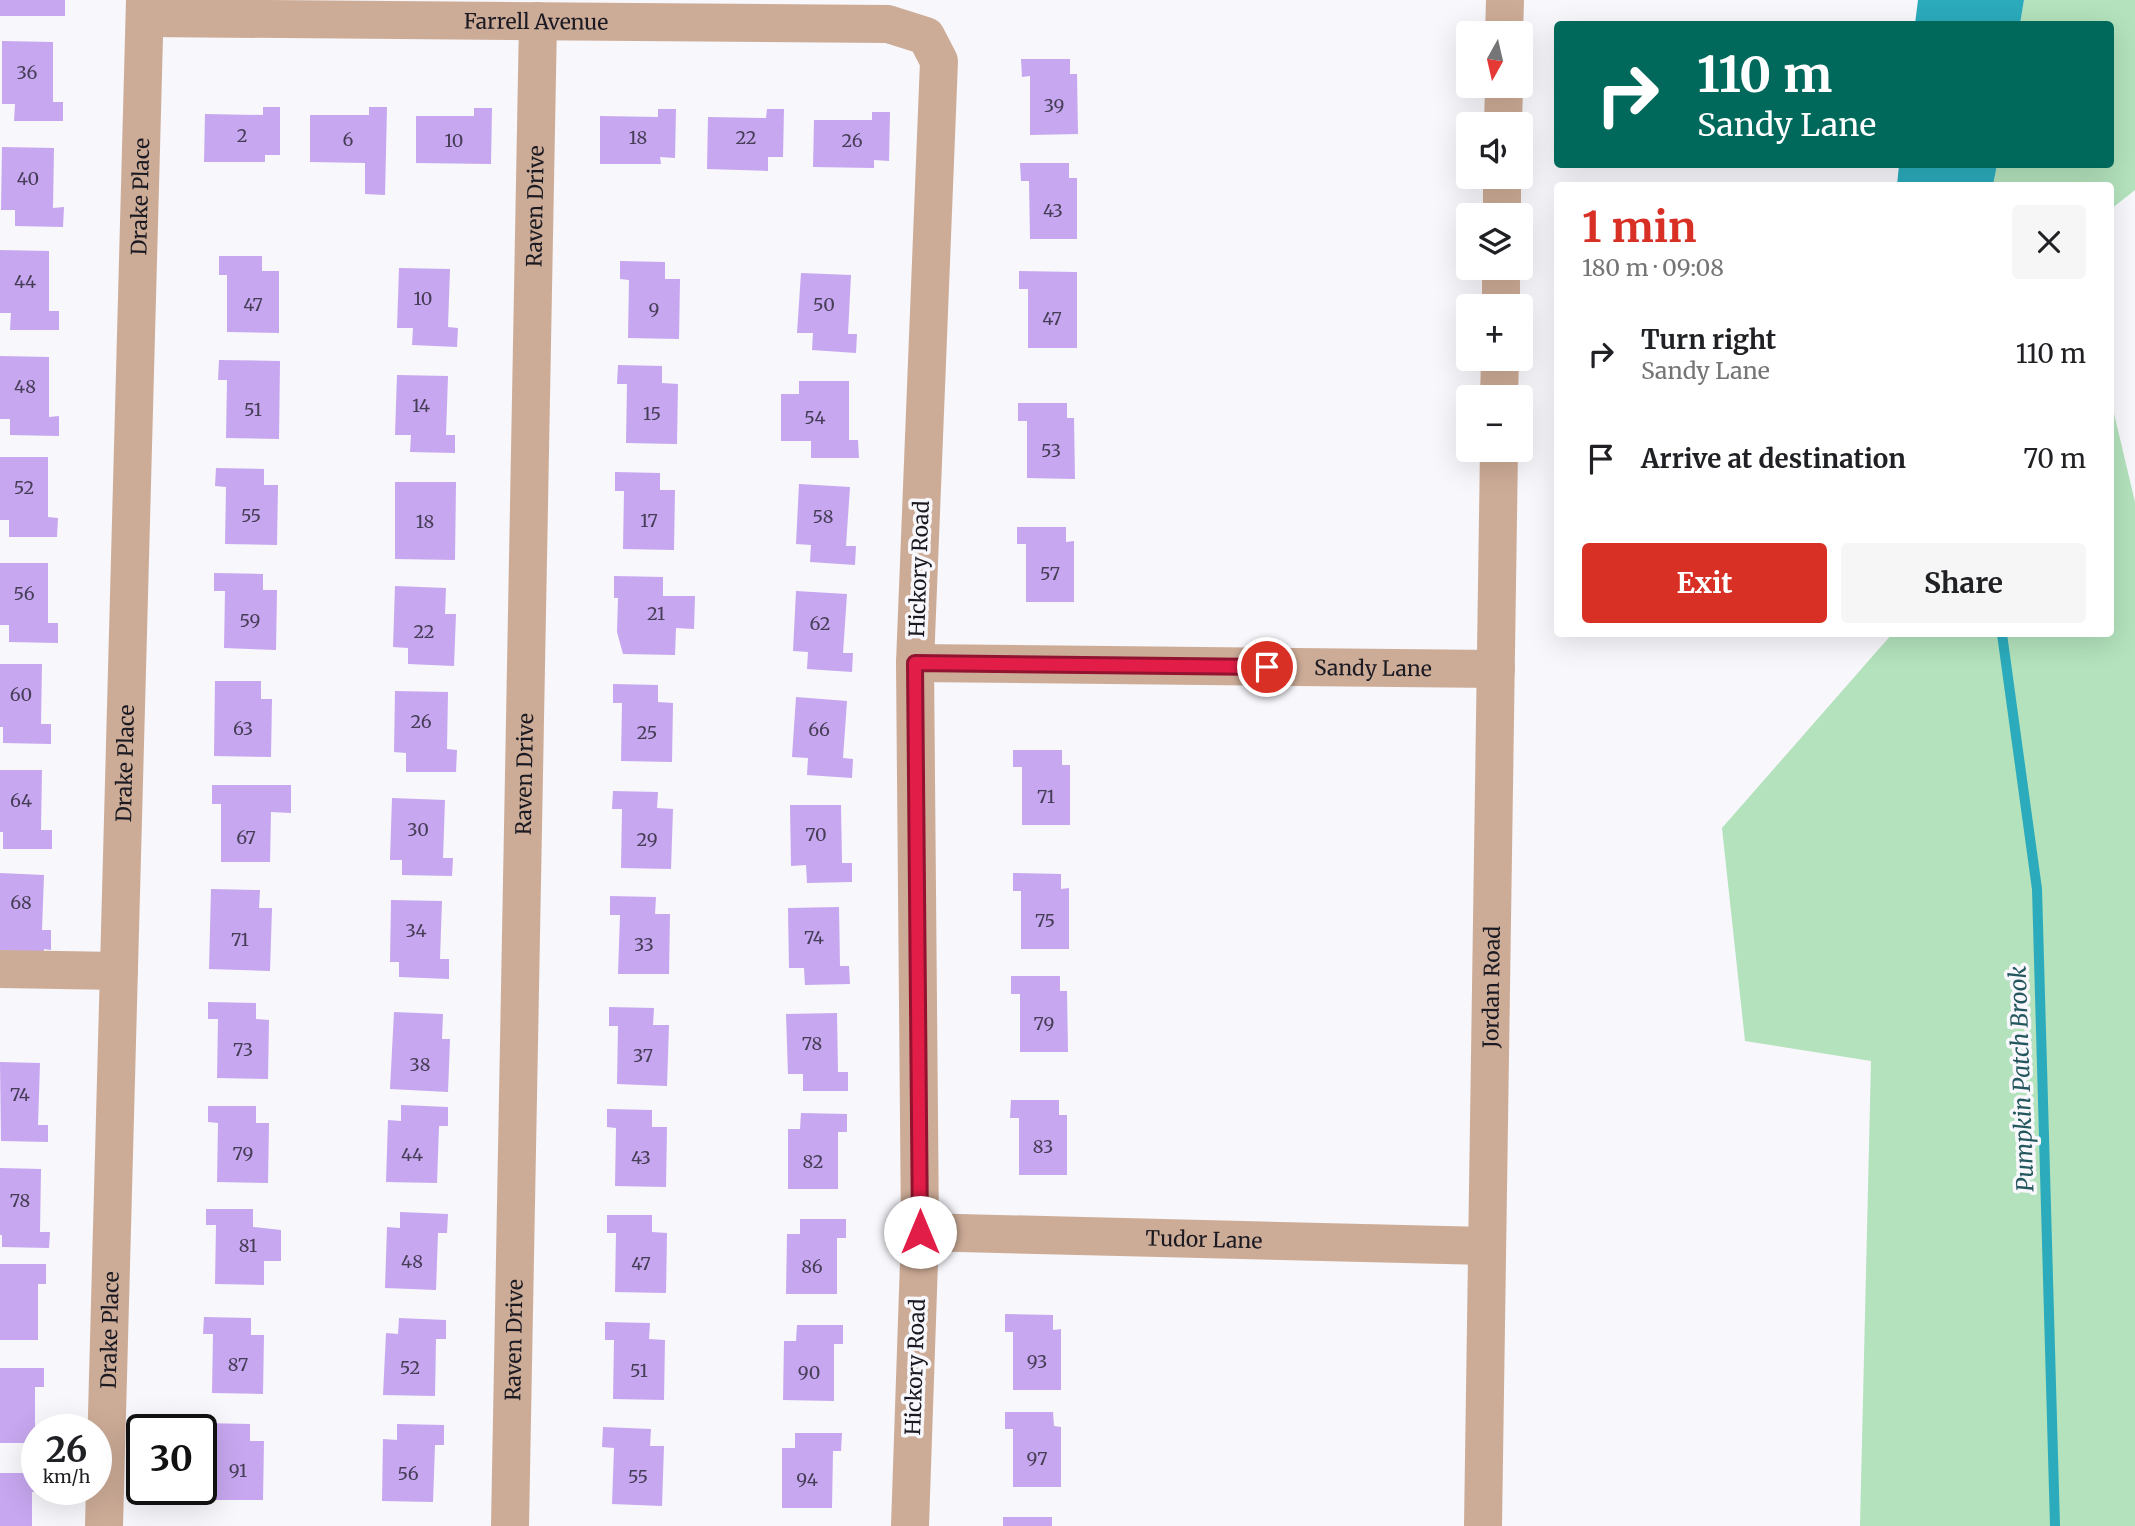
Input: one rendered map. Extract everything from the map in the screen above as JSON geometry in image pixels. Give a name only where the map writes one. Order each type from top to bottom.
[{"type":"street","points":[[1504,21],[1505,0]]},
{"type":"street","name":"Farrell Avenue","points":[[145,9],[538,20],[888,24],[926,36]]},
{"type":"street","name":"Drake Place","points":[[104,1526],[145,9]]},
{"type":"street","name":"Raven Drive","points":[[510,1526],[538,20]]},
{"type":"street","name":"Hickory Road","points":[[910,1526],[920,1232],[915,663],[939,61],[926,36]]},
{"type":"street","name":"Jordan Road","points":[[1483,1526],[1499,462]]},
{"type":"street","name":"Sandy Lane","points":[[915,663],[1496,669]]},
{"type":"street","points":[[0,969],[119,971]]},
{"type":"street","name":"Tudor Lane","points":[[920,1232],[1487,1246]]},
{"type":"green space","points":[[2024,0],[2135,0],[2135,190],[2114,207],[2114,182],[1994,182],[1996,168],[2114,168],[2114,21],[2020,21]]},
{"type":"green space","points":[[2114,414],[2135,502],[2135,1526],[1860,1526],[1871,1061],[1745,1041],[1722,828],[1889,637],[2114,637]]},
{"type":"water","points":[[1918,0],[2024,0],[2020,21],[1915,21]]},
{"type":"water","points":[[1899,168],[1996,168],[1994,182],[1897,182]]},
{"type":"building","points":[[0,0],[65,0],[65,16],[0,16]]},
{"type":"building","points":[[2,41],[53,42],[53,102],[63,102],[63,121],[14,121],[15,104],[2,104]]},
{"type":"building","points":[[1021,59],[1070,59],[1070,74],[1077,74],[1078,134],[1030,135],[1030,76],[1022,77]]},
{"type":"building","points":[[263,107],[280,107],[280,155],[265,155],[265,162],[204,162],[205,114],[263,115]]},
{"type":"building","points":[[369,107],[387,107],[385,195],[365,194],[365,163],[310,162],[310,115],[369,115]]},
{"type":"building","points":[[474,108],[492,108],[491,164],[416,163],[416,116],[474,116]]},
{"type":"building","points":[[658,109],[676,109],[675,158],[660,157],[661,164],[600,164],[600,116],[658,117]]},
{"type":"building","points":[[767,109],[784,109],[783,157],[768,157],[768,171],[707,169],[708,117],[766,118]]},
{"type":"building","points":[[872,112],[890,112],[889,161],[874,160],[874,168],[813,167],[814,120],[872,120]]},
{"type":"building","points":[[2,147],[54,148],[53,208],[64,207],[63,227],[15,226],[15,210],[1,210]]},
{"type":"building","points":[[1020,163],[1069,163],[1069,178],[1077,178],[1077,239],[1030,239],[1029,181],[1021,181]]},
{"type":"building","points":[[0,250],[49,251],[49,311],[59,311],[59,330],[10,330],[11,313],[0,313]]},
{"type":"building","points":[[219,256],[262,256],[262,271],[279,271],[279,333],[227,332],[227,275],[219,275]]},
{"type":"building","points":[[620,261],[665,262],[665,279],[680,279],[679,339],[628,338],[629,280],[620,279]]},
{"type":"building","points":[[399,268],[450,269],[448,327],[458,328],[457,347],[412,345],[413,328],[397,328]]},
{"type":"building","points":[[1019,271],[1077,272],[1077,348],[1028,348],[1028,289],[1019,289]]},
{"type":"building","points":[[801,273],[851,275],[848,334],[857,334],[856,353],[812,350],[813,333],[797,333]]},
{"type":"building","points":[[0,356],[49,357],[49,417],[59,416],[59,436],[10,435],[10,419],[0,419]]},
{"type":"building","points":[[219,360],[280,361],[279,439],[226,438],[227,380],[218,380]]},
{"type":"building","points":[[618,365],[662,366],[662,383],[678,384],[677,444],[626,443],[627,384],[617,384]]},
{"type":"building","points":[[397,375],[448,376],[446,435],[455,435],[455,453],[410,452],[411,435],[395,435]]},
{"type":"building","points":[[799,381],[849,381],[849,440],[858,440],[859,458],[811,458],[811,441],[781,441],[781,394],[799,394]]},
{"type":"building","points":[[1018,403],[1067,403],[1067,418],[1074,418],[1075,479],[1027,478],[1027,421],[1018,421]]},
{"type":"building","points":[[0,457],[48,457],[48,517],[58,518],[57,537],[9,537],[9,520],[0,520]]},
{"type":"building","points":[[216,468],[264,469],[264,485],[278,485],[277,545],[225,544],[226,487],[215,486]]},
{"type":"building","points":[[615,472],[660,473],[660,490],[675,490],[674,550],[623,549],[624,491],[615,491]]},
{"type":"building","points":[[395,482],[456,482],[455,560],[395,559]]},
{"type":"building","points":[[799,484],[850,487],[846,546],[856,546],[855,565],[810,562],[811,545],[796,544]]},
{"type":"building","points":[[1017,527],[1066,527],[1066,542],[1074,541],[1074,602],[1026,602],[1026,544],[1017,544]]},
{"type":"building","points":[[0,563],[48,563],[48,623],[58,623],[58,643],[9,642],[9,625],[0,625]]},
{"type":"building","points":[[214,573],[263,574],[263,590],[277,590],[276,650],[224,648],[225,591],[214,591]]},
{"type":"building","points":[[614,576],[663,577],[663,596],[695,596],[694,629],[676,628],[675,655],[623,654],[617,632],[618,598],[614,598]]},
{"type":"building","points":[[395,586],[446,588],[445,614],[456,614],[454,666],[408,664],[408,648],[393,647]]},
{"type":"building","points":[[796,591],[847,594],[843,653],[853,653],[852,672],[807,669],[808,652],[793,651]]},
{"type":"building","points":[[0,664],[42,664],[41,724],[51,724],[51,744],[3,743],[3,727],[0,727]]},
{"type":"building","points":[[215,681],[261,681],[261,699],[272,699],[271,757],[214,756]]},
{"type":"building","points":[[613,684],[658,685],[658,702],[673,703],[672,762],[621,761],[622,703],[613,703]]},
{"type":"building","points":[[395,691],[448,692],[447,749],[457,750],[456,772],[406,772],[406,753],[394,752]]},
{"type":"building","points":[[796,697],[847,701],[843,758],[853,759],[852,778],[807,775],[808,758],[792,757]]},
{"type":"building","points":[[1013,750],[1062,750],[1062,765],[1070,765],[1070,825],[1022,825],[1022,767],[1013,767]]},
{"type":"building","points":[[0,770],[42,770],[41,830],[52,830],[52,849],[3,849],[3,832],[0,832]]},
{"type":"building","points":[[212,785],[291,785],[291,813],[271,812],[270,862],[221,862],[221,804],[212,804]]},
{"type":"building","points":[[613,791],[658,792],[657,808],[673,809],[671,869],[621,868],[622,809],[612,809]]},
{"type":"building","points":[[392,798],[445,800],[443,858],[453,858],[452,876],[402,875],[402,860],[390,860]]},
{"type":"building","points":[[790,805],[841,805],[842,863],[852,863],[852,882],[807,883],[806,865],[791,866]]},
{"type":"building","points":[[0,873],[44,875],[42,930],[51,930],[51,950],[44,949],[43,967],[0,950]]},
{"type":"building","points":[[1013,873],[1061,874],[1061,889],[1069,888],[1069,949],[1021,949],[1021,891],[1013,891]]},
{"type":"building","points":[[211,889],[260,890],[259,908],[272,908],[270,971],[209,969]]},
{"type":"building","points":[[610,896],[656,897],[655,914],[670,914],[669,974],[618,974],[620,915],[610,915]]},
{"type":"building","points":[[391,900],[442,901],[440,959],[449,959],[449,979],[399,977],[399,962],[390,962]]},
{"type":"building","points":[[839,907],[840,966],[849,966],[850,984],[805,985],[804,968],[789,968],[788,908]]},
{"type":"building","points":[[1011,976],[1060,976],[1060,991],[1067,991],[1068,1052],[1020,1052],[1020,994],[1011,994]]},
{"type":"building","points":[[208,1002],[256,1003],[256,1019],[269,1020],[268,1079],[217,1078],[218,1019],[208,1019]]},
{"type":"building","points":[[609,1007],[654,1008],[653,1025],[669,1025],[667,1086],[617,1084],[618,1026],[609,1026]]},
{"type":"building","points":[[394,1012],[443,1014],[442,1039],[450,1039],[448,1092],[390,1089]]},
{"type":"building","points":[[837,1013],[838,1072],[848,1072],[848,1091],[803,1091],[803,1074],[788,1074],[786,1014]]},
{"type":"building","points":[[0,1062],[40,1063],[38,1125],[48,1125],[48,1142],[1,1141]]},
{"type":"building","points":[[1011,1100],[1059,1100],[1059,1115],[1067,1115],[1067,1175],[1019,1175],[1019,1118],[1010,1118]]},
{"type":"building","points":[[401,1105],[448,1107],[448,1126],[439,1126],[437,1183],[386,1182],[388,1120],[401,1121]]},
{"type":"building","points":[[208,1106],[256,1106],[256,1123],[269,1123],[268,1183],[217,1182],[218,1123],[208,1122]]},
{"type":"building","points":[[607,1109],[652,1110],[652,1127],[667,1127],[666,1187],[615,1186],[616,1128],[607,1127]]},
{"type":"building","points":[[801,1113],[847,1114],[847,1132],[838,1132],[838,1189],[788,1189],[788,1129],[800,1129]]},
{"type":"building","points":[[0,1168],[41,1169],[40,1232],[50,1232],[49,1248],[2,1247]]},
{"type":"building","points":[[206,1209],[253,1209],[253,1227],[281,1230],[281,1261],[264,1261],[264,1285],[215,1284],[216,1225],[206,1225]]},
{"type":"building","points":[[400,1212],[448,1214],[447,1233],[438,1233],[436,1290],[385,1288],[387,1227],[400,1228]]},
{"type":"building","points":[[607,1215],[652,1215],[652,1232],[667,1233],[666,1293],[615,1292],[616,1233],[607,1233]]},
{"type":"building","points":[[800,1219],[846,1219],[846,1238],[837,1238],[837,1294],[786,1294],[787,1234],[800,1234]]},
{"type":"building","points":[[0,1264],[46,1264],[46,1284],[38,1284],[38,1340],[0,1340]]},
{"type":"building","points":[[1005,1314],[1053,1315],[1053,1330],[1061,1329],[1061,1390],[1013,1390],[1013,1332],[1005,1332]]},
{"type":"building","points":[[204,1317],[251,1318],[251,1335],[264,1335],[263,1394],[212,1393],[213,1334],[203,1334]]},
{"type":"building","points":[[399,1318],[446,1320],[446,1339],[436,1339],[435,1396],[383,1395],[386,1333],[398,1334]]},
{"type":"building","points":[[605,1322],[650,1323],[649,1339],[665,1340],[664,1400],[613,1399],[614,1340],[605,1340]]},
{"type":"building","points":[[797,1325],[843,1325],[843,1344],[834,1344],[834,1401],[783,1400],[784,1341],[796,1341]]},
{"type":"building","points":[[0,1368],[44,1368],[44,1387],[35,1387],[35,1414],[21,1414],[21,1443],[0,1443]]},
{"type":"building","points":[[1005,1412],[1053,1412],[1054,1426],[1061,1427],[1061,1487],[1013,1487],[1013,1429],[1005,1429]]},
{"type":"building","points":[[217,1423],[250,1424],[250,1441],[264,1441],[263,1500],[217,1500]]},
{"type":"building","points":[[397,1424],[444,1425],[444,1445],[435,1445],[433,1502],[382,1501],[383,1439],[397,1440]]},
{"type":"building","points":[[603,1427],[651,1429],[650,1446],[664,1446],[662,1506],[612,1504],[614,1448],[602,1447]]},
{"type":"building","points":[[795,1433],[842,1433],[841,1451],[833,1451],[832,1508],[782,1508],[782,1448],[795,1448]]},
{"type":"building","points":[[0,1473],[21,1473],[21,1505],[32,1505],[32,1526],[0,1526]]},
{"type":"building","points":[[1003,1517],[1052,1517],[1052,1526],[1003,1526]]},
{"type":"waterway","name":"Pumpkin Patch Brook","points":[[2002,637],[2037,889],[2055,1526]]},
{"type":"route","points":[[920,1232],[915,663],[1267,667]]}]
